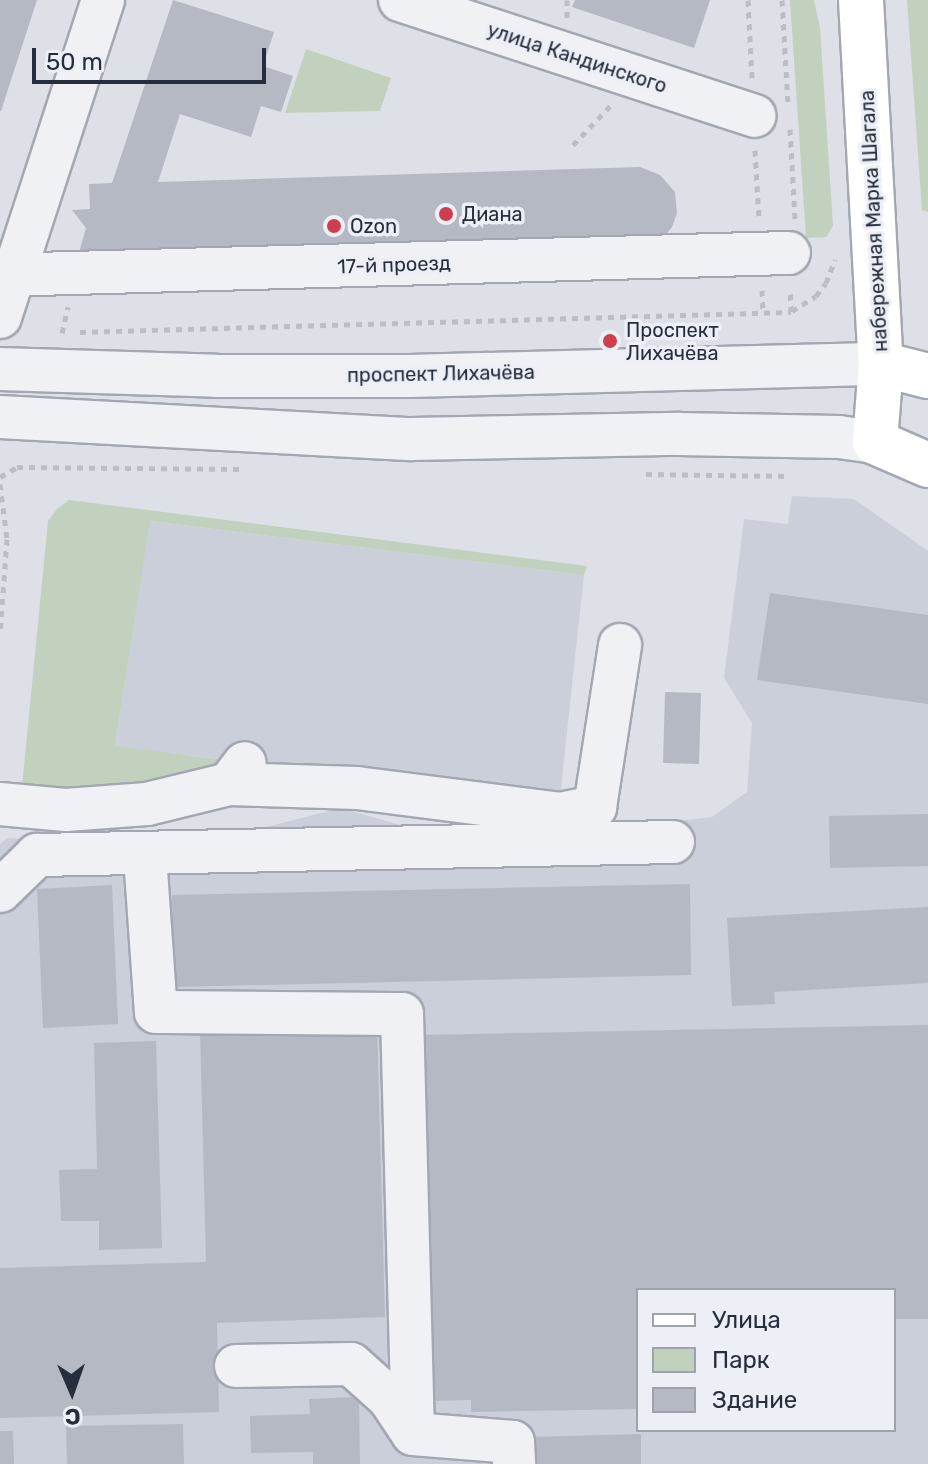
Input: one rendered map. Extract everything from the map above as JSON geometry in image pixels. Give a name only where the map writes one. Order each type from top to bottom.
[{"type":"main road","name":"набережная Марка Шагала","points":[[861,0],[881,364],[875,442]]},
{"type":"main road","points":[[881,364],[928,376]]},
{"type":"main road","points":[[875,442],[928,465]]},
{"type":"street","points":[[0,317],[6,276],[103,0]]},
{"type":"street","name":"улица Кандинского","points":[[400,0],[636,78],[777,115]]},
{"type":"street","name":"17-й проезд","points":[[6,276],[792,241]]},
{"type":"street","name":"проспект Лихачёва","points":[[0,369],[202,376],[409,376],[881,364]]},
{"type":"street","points":[[0,417],[411,439],[679,434],[839,437],[875,442]]},
{"type":"street","points":[[0,804],[66,810],[147,804],[237,773],[559,814],[595,807],[620,645]]},
{"type":"street","points":[[0,891],[37,855],[145,856],[673,842]]},
{"type":"street","points":[[145,856],[156,1012],[402,1014],[413,1434]]},
{"type":"street","points":[[236,1366],[351,1364],[389,1398],[413,1434]]},
{"type":"street","points":[[413,1434],[513,1442],[514,1464]]},
{"type":"path","points":[[748,0],[777,115],[792,241]]},
{"type":"path","points":[[777,115],[782,0]]},
{"type":"path","points":[[573,145],[636,78]]},
{"type":"path","points":[[791,312],[816,296],[826,283],[836,254]]},
{"type":"path","points":[[79,275],[60,334],[763,313]]},
{"type":"path","points":[[0,484],[7,539],[0,634]]},
{"type":"shaded area","points":[[792,496],[854,499],[928,551],[928,1464],[0,1464],[0,844],[8,838],[93,843],[206,842],[341,808],[421,831],[584,832],[712,817],[747,792],[752,723],[724,678],[744,519],[788,524]]},
{"type":"shaded area","points":[[149,521],[584,575],[560,797],[115,747]]},
{"type":"green space","points":[[790,0],[814,0],[820,28],[833,226],[826,237],[806,238]]},
{"type":"green space","points":[[907,0],[928,0],[928,212],[922,210]]},
{"type":"green space","points":[[306,49],[391,78],[380,111],[285,113]]},
{"type":"green space","points":[[69,500],[587,566],[584,575],[150,521],[115,746],[227,760],[196,782],[21,797],[48,521]]},
{"type":"building","points":[[0,0],[37,0],[1,111],[0,111]]},
{"type":"building","points":[[173,0],[274,32],[263,66],[293,76],[281,112],[261,106],[251,137],[180,114],[158,182],[640,167],[660,175],[675,192],[677,213],[672,227],[663,238],[76,263],[86,228],[72,210],[90,209],[89,184],[112,183]]},
{"type":"building","points":[[575,0],[710,0],[694,48],[572,7]]},
{"type":"building","points":[[770,593],[928,615],[928,704],[757,680]]},
{"type":"building","points":[[665,692],[701,693],[699,764],[663,763]]},
{"type":"building","points":[[928,814],[928,866],[830,868],[829,816]]},
{"type":"building","points":[[690,884],[691,975],[174,987],[172,895]]},
{"type":"building","points":[[112,885],[118,1024],[43,1028],[37,889]]},
{"type":"building","points":[[928,907],[928,983],[774,992],[775,1004],[732,1006],[727,918]]},
{"type":"building","points":[[928,1025],[928,1319],[896,1319],[896,1288],[636,1288],[636,1409],[471,1412],[471,1400],[427,1401],[419,1035]]},
{"type":"building","points":[[377,1026],[385,1317],[217,1323],[219,1412],[0,1418],[0,1268],[206,1262],[200,1031]]},
{"type":"building","points":[[156,1041],[162,1248],[99,1250],[99,1221],[61,1221],[59,1170],[97,1169],[94,1043]]},
{"type":"building","points":[[359,1397],[360,1464],[313,1464],[313,1452],[251,1453],[250,1416],[310,1414],[309,1399]]},
{"type":"building","points":[[183,1424],[184,1464],[67,1464],[66,1426]]},
{"type":"building","points":[[0,1431],[13,1431],[14,1464],[0,1464]]},
{"type":"building","points":[[641,1434],[641,1464],[532,1464],[531,1437]]},
{"type":"place","name":"Диана","points":[[446,214]]},
{"type":"place","name":"Ozon","points":[[334,226]]},
{"type":"place","name":"Проспект Лихачёва","points":[[610,341]]}]
